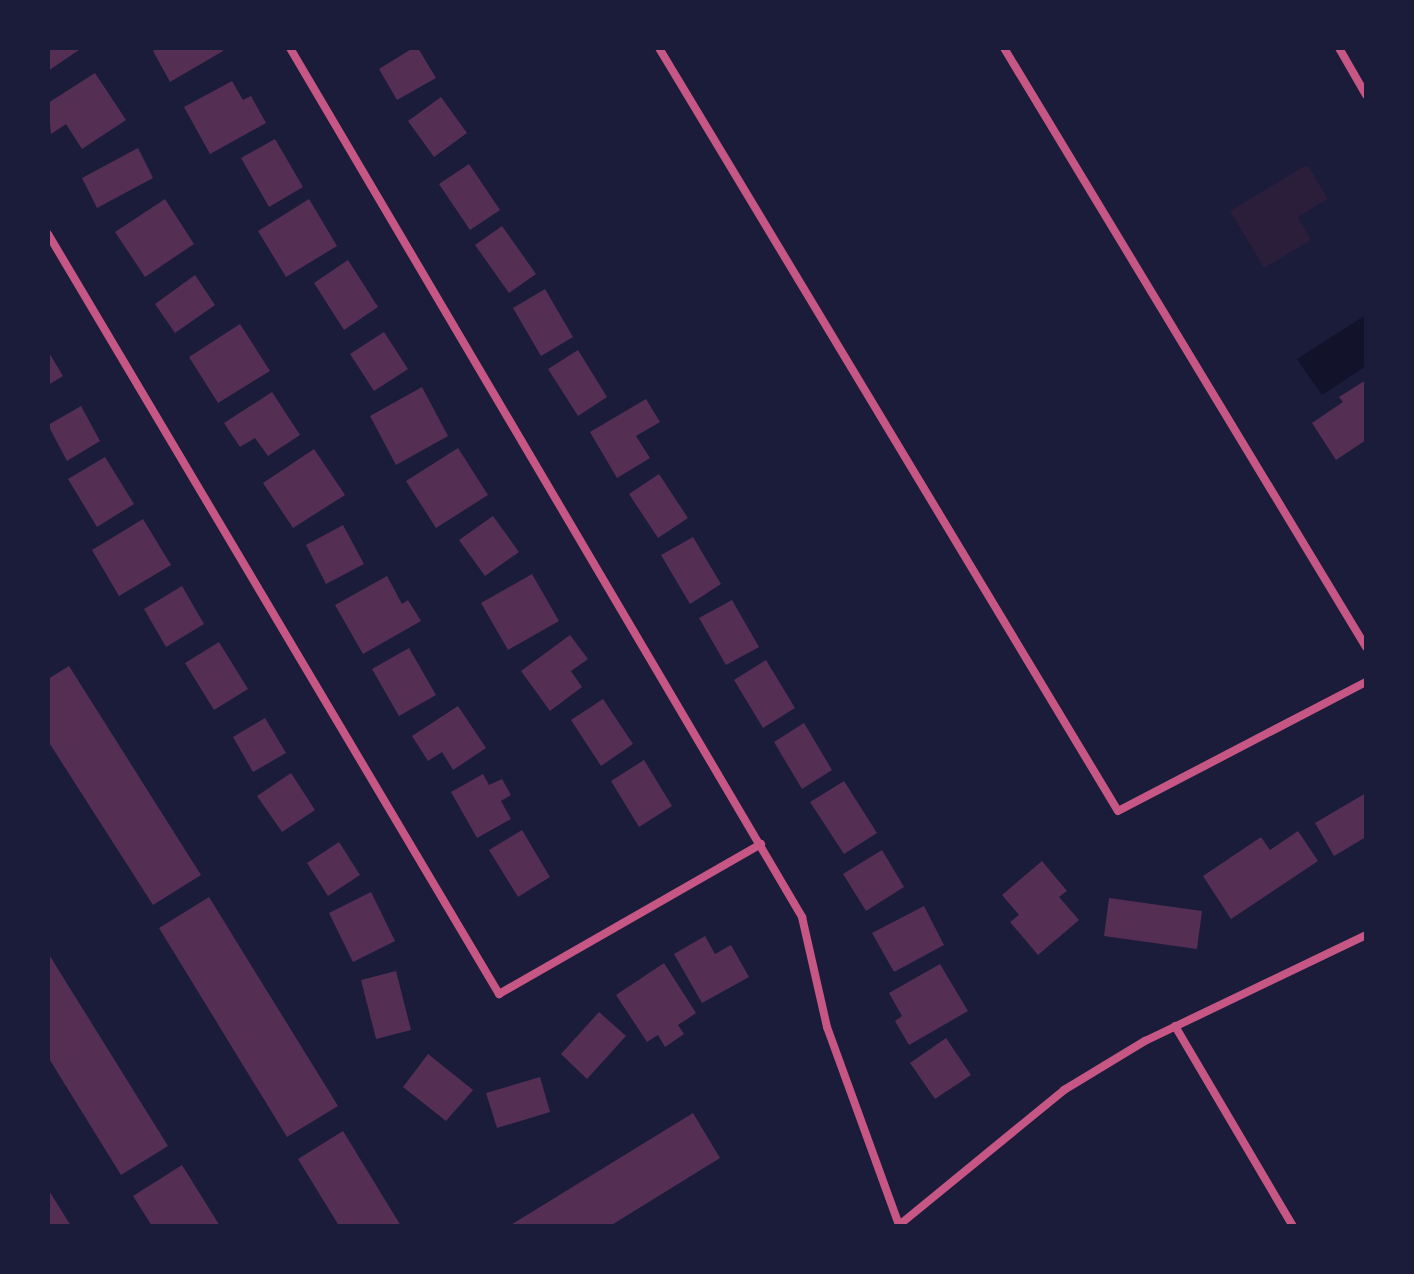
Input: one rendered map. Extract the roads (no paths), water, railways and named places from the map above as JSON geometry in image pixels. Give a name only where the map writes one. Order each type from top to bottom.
[{"type":"street","points":[[290,48],[802,917],[827,1027],[898,1225],[1064,1090],[1175,1026],[1366,935]]},
{"type":"street","points":[[659,48],[1118,811],[1366,682]]},
{"type":"street","points":[[1004,48],[1366,647]]},
{"type":"street","points":[[1339,48],[1366,95]]},
{"type":"street","points":[[48,234],[499,994],[761,844]]},
{"type":"street","points":[[1175,1026],[1293,1226]]}]
